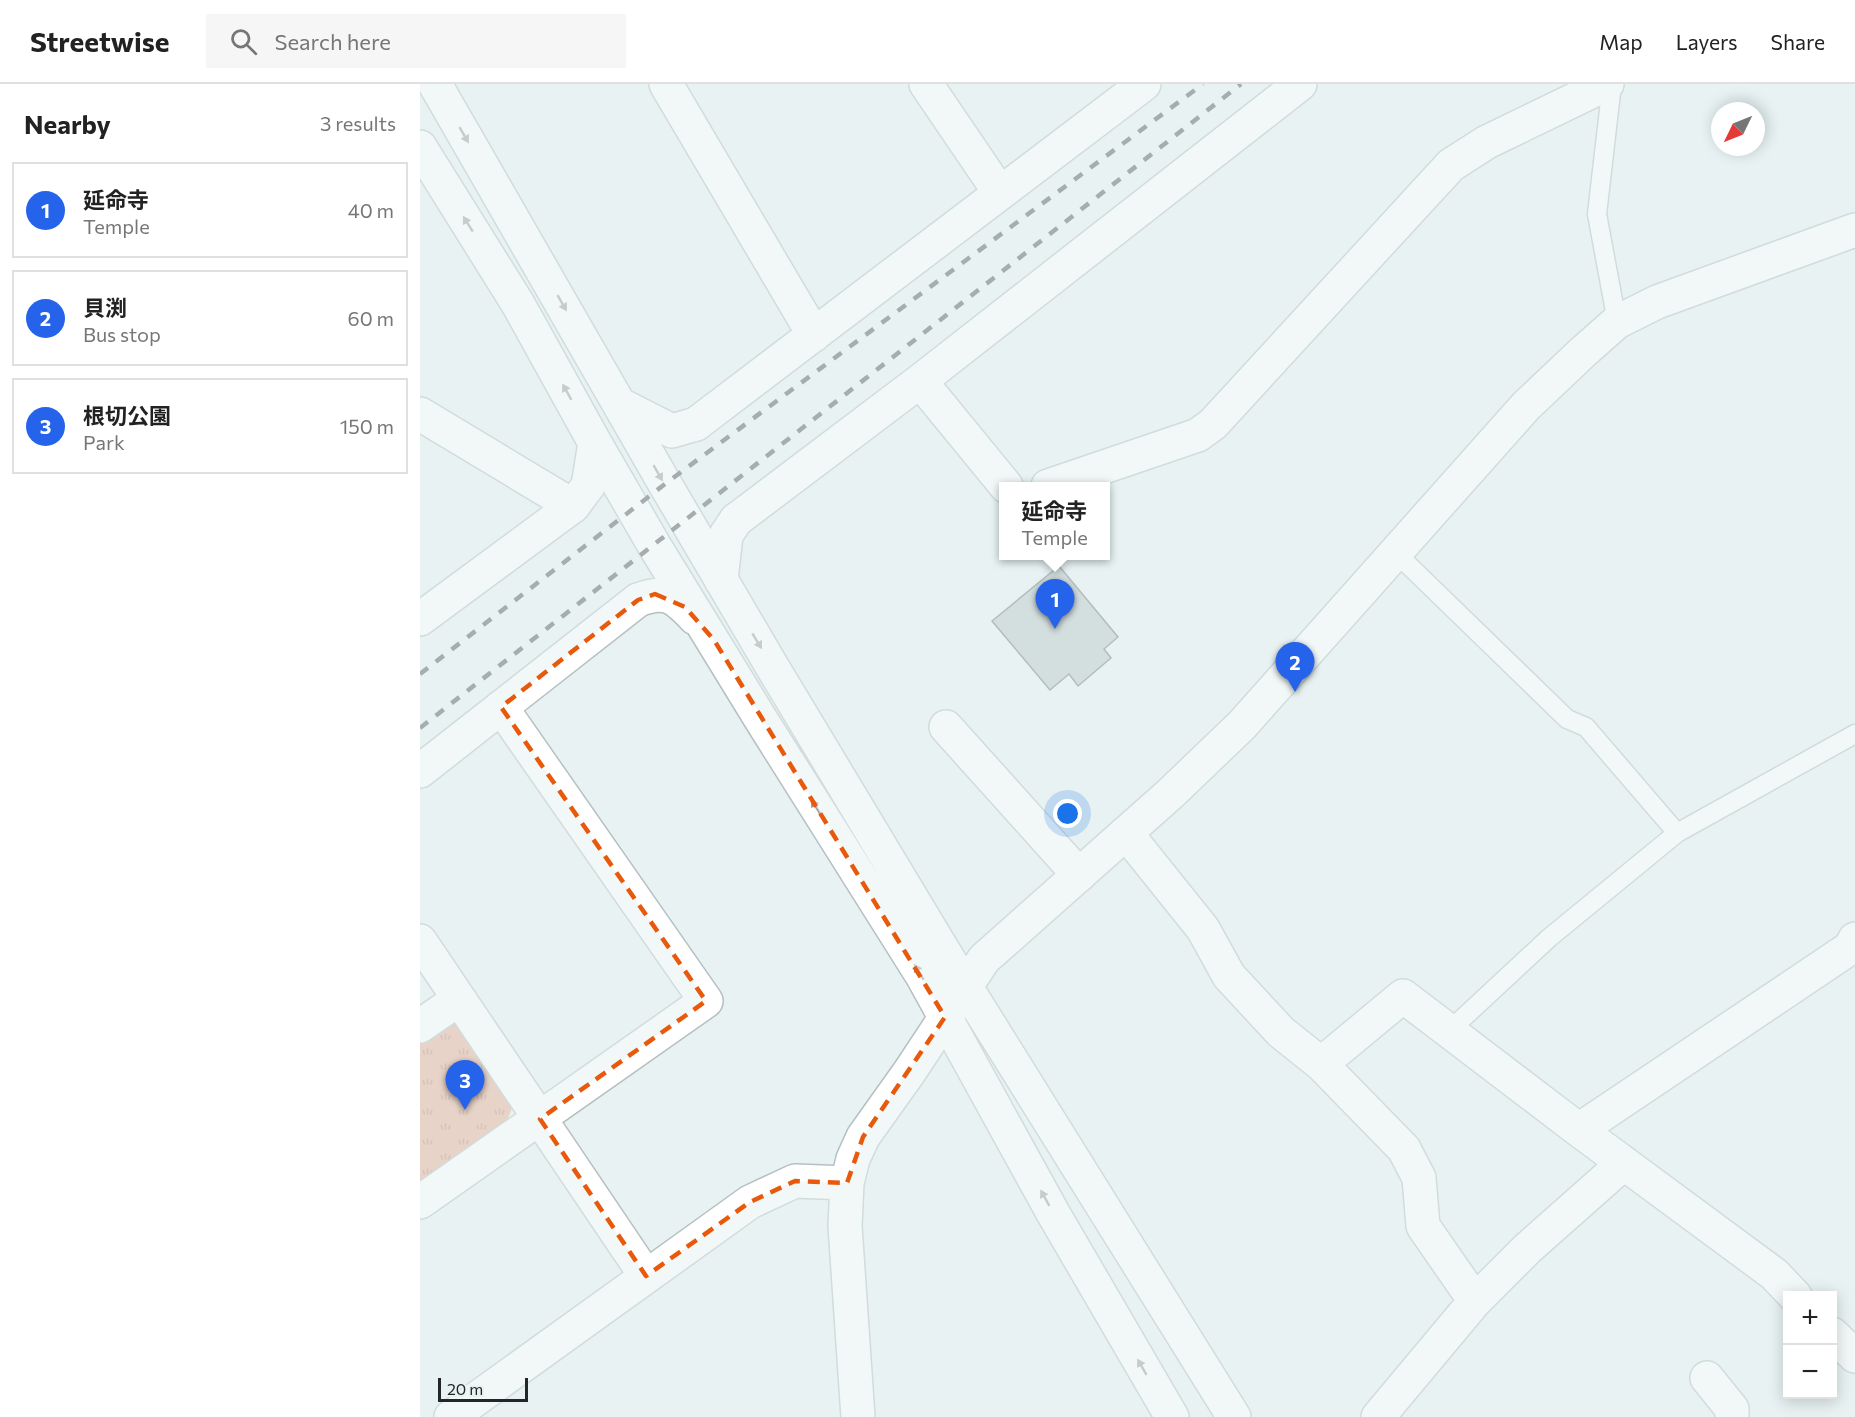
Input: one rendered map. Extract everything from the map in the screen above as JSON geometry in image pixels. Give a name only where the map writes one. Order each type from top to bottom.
[{"type":"street","points":[[435,84],[721,580],[965,987],[1234,1417]]},
{"type":"street","points":[[666,84],[814,334]]},
{"type":"street","points":[[926,84],[1000,193]]},
{"type":"street","points":[[619,404],[672,431],[696,424],[1144,84]]},
{"type":"street","points":[[721,580],[726,535],[736,520],[920,381],[1300,84]]},
{"type":"street","points":[[1060,482],[1198,435],[1213,424],[1452,165],[1487,142],[1607,84]]},
{"type":"street","points":[[420,147],[518,304],[654,545],[916,967],[1053,1213],[1172,1417]]},
{"type":"street","points":[[858,1417],[845,1226],[847,1183],[853,1159],[863,1137],[984,959],[1170,794],[1242,724],[1526,406],[1617,322],[1657,302],[1855,230]]},
{"type":"street","points":[[920,381],[1003,482]]},
{"type":"street","points":[[420,414],[573,506]]},
{"type":"street","points":[[420,619],[573,506],[588,486],[595,443]]},
{"type":"street","points":[[420,771],[638,600],[655,594],[670,597],[685,607],[714,640]]},
{"type":"street","points":[[420,1202],[706,1001],[501,707]]},
{"type":"street","points":[[946,727],[1079,875]]},
{"type":"street","points":[[1126,833],[1203,930],[1229,976],[1281,1032],[1321,1064],[1404,1149],[1419,1178],[1423,1226],[1475,1301]]},
{"type":"street","points":[[1579,1130],[1850,948],[1855,939]]},
{"type":"street","points":[[420,941],[646,1276]]},
{"type":"street","points":[[1321,1064],[1403,996],[1774,1274],[1790,1291]]},
{"type":"street","points":[[420,1026],[459,999]]},
{"type":"street","points":[[1378,1417],[1475,1301],[1527,1249],[1624,1163]]},
{"type":"street","points":[[451,1417],[750,1202],[795,1181],[847,1183]]},
{"type":"street","points":[[1837,1338],[1855,1356]]},
{"type":"street","points":[[1707,1378],[1732,1409],[1732,1417]]},
{"type":"lane","points":[[1612,84],[1597,214],[1617,322]]},
{"type":"lane","points":[[1395,552],[1567,719],[1586,727],[1677,833]]},
{"type":"lane","points":[[1449,1030],[1550,938],[1677,833],[1855,734]]},
{"type":"highlighted area","points":[[655,594],[685,607],[714,640],[945,1017],[863,1137],[847,1183],[795,1181],[750,1202],[646,1276],[540,1119],[706,1001],[501,707],[638,600]]},
{"type":"green space","points":[[458,1019],[515,1100],[507,1121],[420,1181],[420,1039]]},
{"type":"building","points":[[1059,566],[1118,637],[1104,649],[1111,658],[1078,686],[1069,674],[1050,690],[992,621]]},
{"type":"railway","points":[[420,674],[665,484],[1203,84]]},
{"type":"railway","points":[[420,728],[1241,84]]},
{"type":"place","name":"延命寺","points":[[1055,629]]},
{"type":"place","name":"貝渕","points":[[1295,692]]},
{"type":"place","name":"根切公園","points":[[465,1110]]}]
